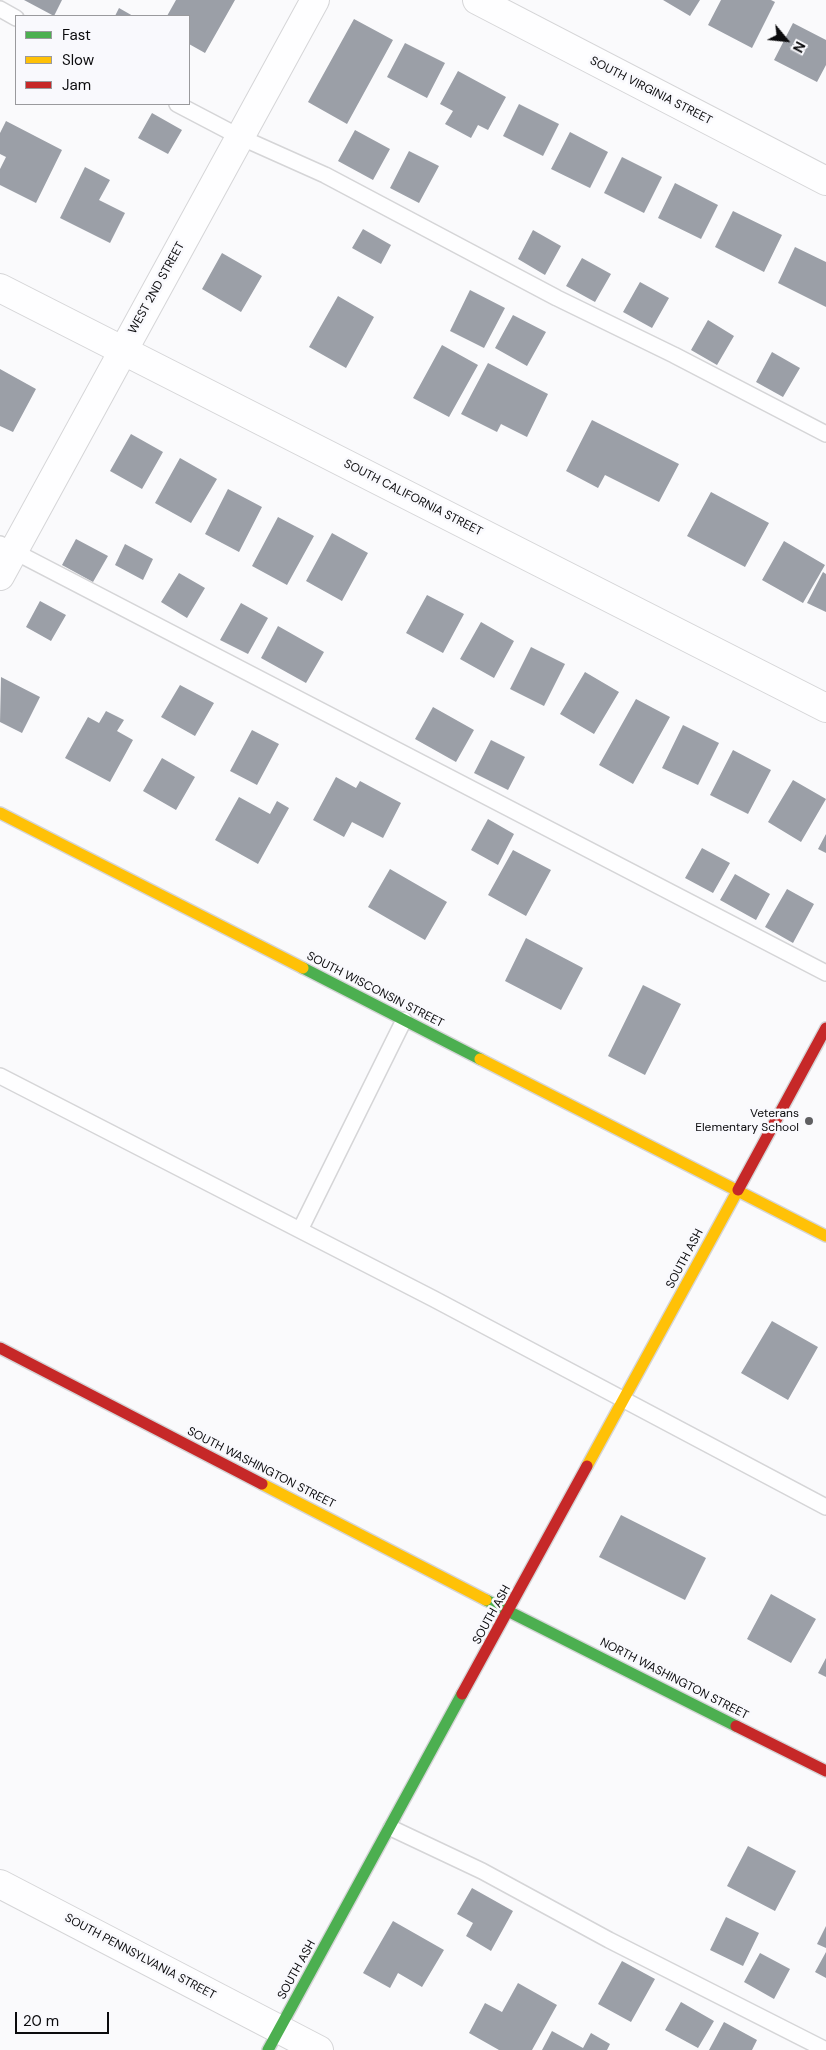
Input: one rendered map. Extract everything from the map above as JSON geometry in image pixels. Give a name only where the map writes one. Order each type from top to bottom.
[{"type":"street","name":"WEST 2ND STREET","points":[[0,576],[7,547],[122,350],[316,0]]},
{"type":"street","name":"SOUTH VIRGINIA STREET","points":[[477,0],[826,181]]},
{"type":"street","name":"SOUTH CALIFORNIA STREET","points":[[0,288],[826,708]]},
{"type":"street","name":"SOUTH WISCONSIN STREET","points":[[0,813],[826,1236]]},
{"type":"street","name":"SOUTH ASH","points":[[274,2040],[826,1028]]},
{"type":"street","name":"SOUTH WASHINGTON STREET","points":[[0,1348],[509,1612]]},
{"type":"street","name":"NORTH WASHINGTON STREET","points":[[509,1612],[826,1770]]},
{"type":"street","name":"SOUTH PENNSYLVANIA STREET","points":[[0,1884],[274,2040],[319,2050]]},
{"type":"lane","points":[[0,9],[15,17]]},
{"type":"lane","points":[[179,105],[240,138],[325,175],[557,298],[674,355],[826,434]]},
{"type":"lane","points":[[7,547],[826,973]]},
{"type":"lane","points":[[300,1230],[404,1020]]},
{"type":"lane","points":[[0,1076],[625,1399],[826,1507]]},
{"type":"lane","points":[[391,1828],[482,1871],[609,1940],[826,2050]]},
{"type":"building","points":[[24,0],[62,0],[54,15]]},
{"type":"building","points":[[176,0],[235,0],[205,53],[190,45],[190,15],[168,15]]},
{"type":"building","points":[[663,0],[700,0],[690,16]]},
{"type":"building","points":[[721,0],[771,0],[775,2],[752,48],[708,25]]},
{"type":"building","points":[[119,8],[131,15],[116,15]]},
{"type":"building","points":[[354,19],[393,40],[347,124],[308,102]]},
{"type":"building","points":[[793,23],[826,40],[826,65],[817,82],[774,60]]},
{"type":"building","points":[[405,43],[445,63],[427,98],[387,77]]},
{"type":"building","points":[[458,71],[506,97],[488,130],[478,125],[471,138],[445,124],[453,111],[440,104]]},
{"type":"building","points":[[519,104],[559,124],[543,156],[503,136]]},
{"type":"building","points":[[152,113],[182,130],[168,154],[138,138]]},
{"type":"building","points":[[6,121],[62,150],[36,203],[0,185],[0,169],[6,157],[0,154],[0,133]]},
{"type":"building","points":[[355,130],[390,149],[373,180],[338,161]]},
{"type":"building","points":[[570,132],[608,152],[590,188],[551,169]]},
{"type":"building","points":[[409,151],[439,166],[419,203],[390,188]]},
{"type":"building","points":[[622,157],[662,177],[644,213],[604,193]]},
{"type":"building","points":[[85,167],[110,180],[99,200],[125,213],[110,243],[60,218]]},
{"type":"building","points":[[675,183],[718,205],[701,239],[658,218]]},
{"type":"building","points":[[733,211],[782,235],[764,272],[715,247]]},
{"type":"building","points":[[363,229],[391,245],[381,264],[352,248]]},
{"type":"building","points":[[533,230],[561,246],[545,275],[518,259]]},
{"type":"building","points":[[795,247],[826,262],[826,307],[778,283]]},
{"type":"building","points":[[222,253],[262,276],[241,312],[202,289]]},
{"type":"building","points":[[582,258],[611,274],[595,302],[566,286]]},
{"type":"building","points":[[640,282],[669,298],[652,328],[623,312]]},
{"type":"building","points":[[470,290],[505,308],[484,348],[450,331]]},
{"type":"building","points":[[338,296],[374,317],[346,368],[309,347]]},
{"type":"building","points":[[513,315],[546,332],[527,366],[495,348]]},
{"type":"building","points":[[708,320],[734,336],[717,365],[691,350]]},
{"type":"building","points":[[442,345],[478,365],[449,417],[413,398]]},
{"type":"building","points":[[772,352],[800,368],[783,397],[756,382]]},
{"type":"building","points":[[488,363],[548,394],[527,437],[501,424],[497,432],[461,414]]},
{"type":"building","points":[[0,369],[36,389],[13,432],[0,426]]},
{"type":"building","points":[[592,420],[679,464],[659,502],[605,475],[598,488],[566,471]]},
{"type":"building","points":[[131,434],[163,452],[142,489],[110,471]]},
{"type":"building","points":[[180,458],[217,479],[191,523],[155,503]]},
{"type":"building","points":[[228,489],[262,507],[239,552],[205,534]]},
{"type":"building","points":[[711,492],[769,523],[745,567],[687,536]]},
{"type":"building","points":[[278,517],[314,536],[287,585],[252,566]]},
{"type":"building","points":[[332,533],[368,553],[342,601],[306,581]]},
{"type":"building","points":[[76,539],[108,556],[93,582],[62,565]]},
{"type":"building","points":[[784,541],[825,565],[803,603],[762,580]]},
{"type":"building","points":[[125,544],[153,559],[143,580],[115,565]]},
{"type":"building","points":[[823,572],[826,574],[826,612],[807,603]]},
{"type":"building","points":[[179,573],[205,588],[187,618],[161,602]]},
{"type":"building","points":[[427,595],[464,614],[443,653],[406,633]]},
{"type":"building","points":[[40,601],[66,615],[51,641],[26,627]]},
{"type":"building","points":[[241,603],[268,618],[248,654],[220,640]]},
{"type":"building","points":[[481,622],[514,641],[494,678],[460,659]]},
{"type":"building","points":[[278,626],[324,652],[306,683],[261,658]]},
{"type":"building","points":[[531,647],[565,664],[544,706],[510,689]]},
{"type":"building","points":[[585,672],[619,692],[594,734],[560,714]]},
{"type":"building","points":[[1,677],[40,697],[22,733],[0,722]]},
{"type":"building","points":[[180,685],[214,703],[195,736],[161,717]]},
{"type":"building","points":[[636,699],[670,717],[633,784],[599,765]]},
{"type":"building","points":[[433,707],[474,730],[456,762],[415,739]]},
{"type":"building","points":[[106,711],[124,720],[117,731],[133,740],[110,782],[65,758],[88,717],[99,723]]},
{"type":"building","points":[[683,725],[719,743],[698,785],[662,768]]},
{"type":"building","points":[[252,730],[279,744],[257,785],[230,771]]},
{"type":"building","points":[[491,740],[525,757],[508,790],[474,773]]},
{"type":"building","points":[[733,750],[771,770],[748,814],[710,795]]},
{"type":"building","points":[[162,758],[195,777],[176,810],[143,791]]},
{"type":"building","points":[[336,777],[356,788],[360,781],[401,803],[383,838],[352,822],[344,837],[313,820]]},
{"type":"building","points":[[793,780],[826,799],[801,842],[768,822]]},
{"type":"building","points":[[239,797],[270,814],[277,801],[289,808],[258,864],[215,840]]},
{"type":"building","points":[[488,819],[514,834],[498,865],[471,850]]},
{"type":"building","points":[[826,834],[826,853],[818,849]]},
{"type":"building","points":[[702,848],[730,863],[713,893],[685,878]]},
{"type":"building","points":[[513,850],[551,870],[526,916],[488,895]]},
{"type":"building","points":[[390,869],[447,902],[425,940],[368,907]]},
{"type":"building","points":[[735,874],[770,894],[756,920],[720,900]]},
{"type":"building","points":[[787,889],[814,904],[793,943],[765,927]]},
{"type":"building","points":[[526,938],[583,968],[561,1010],[505,981]]},
{"type":"building","points":[[643,985],[681,1004],[645,1075],[608,1056]]},
{"type":"building","points":[[772,1321],[818,1347],[788,1400],[741,1373]]},
{"type":"building","points":[[621,1515],[706,1558],[685,1600],[599,1557]]},
{"type":"building","points":[[771,1594],[816,1619],[791,1663],[747,1639]]},
{"type":"building","points":[[826,1658],[826,1677],[818,1673]]},
{"type":"building","points":[[748,1846],[796,1871],[775,1911],[727,1886]]},
{"type":"building","points":[[472,1888],[513,1911],[491,1951],[466,1936],[473,1923],[457,1914]]},
{"type":"building","points":[[726,1917],[759,1933],[743,1966],[710,1950]]},
{"type":"building","points":[[393,1921],[444,1950],[422,1987],[398,1973],[390,1988],[363,1973]]},
{"type":"building","points":[[826,1926],[826,1948],[817,1944]]},
{"type":"building","points":[[826,1952],[826,1978],[815,1972]]},
{"type":"building","points":[[760,1953],[790,1969],[774,1999],[744,1982]]},
{"type":"building","points":[[622,1961],[655,1979],[631,2022],[598,2004]]},
{"type":"building","points":[[518,1983],[557,2005],[532,2050],[499,2050],[469,2033],[485,2003],[502,2012]]},
{"type":"building","points":[[681,2002],[714,2021],[698,2048],[665,2030]]},
{"type":"building","points":[[724,2022],[757,2040],[752,2050],[709,2050]]},
{"type":"building","points":[[552,2031],[583,2048],[591,2033],[610,2044],[607,2050],[542,2050]]},
{"type":"traffic: fast","points":[[303,968],[480,1059]]},
{"type":"traffic: fast","points":[[486,1600],[736,1726]]},
{"type":"traffic: fast","points":[[268,2050],[462,1694]]},
{"type":"traffic: slow","points":[[0,813],[303,968]]},
{"type":"traffic: slow","points":[[480,1059],[826,1236]]},
{"type":"traffic: slow","points":[[587,1466],[738,1190]]},
{"type":"traffic: slow","points":[[262,1484],[486,1600]]},
{"type":"traffic: jam","points":[[738,1190],[826,1028]]},
{"type":"traffic: jam","points":[[0,1348],[262,1484]]},
{"type":"traffic: jam","points":[[462,1694],[587,1466]]},
{"type":"traffic: jam","points":[[736,1726],[826,1771]]},
{"type":"place","name":"Veterans Elementary School","points":[[809,1121]]}]
